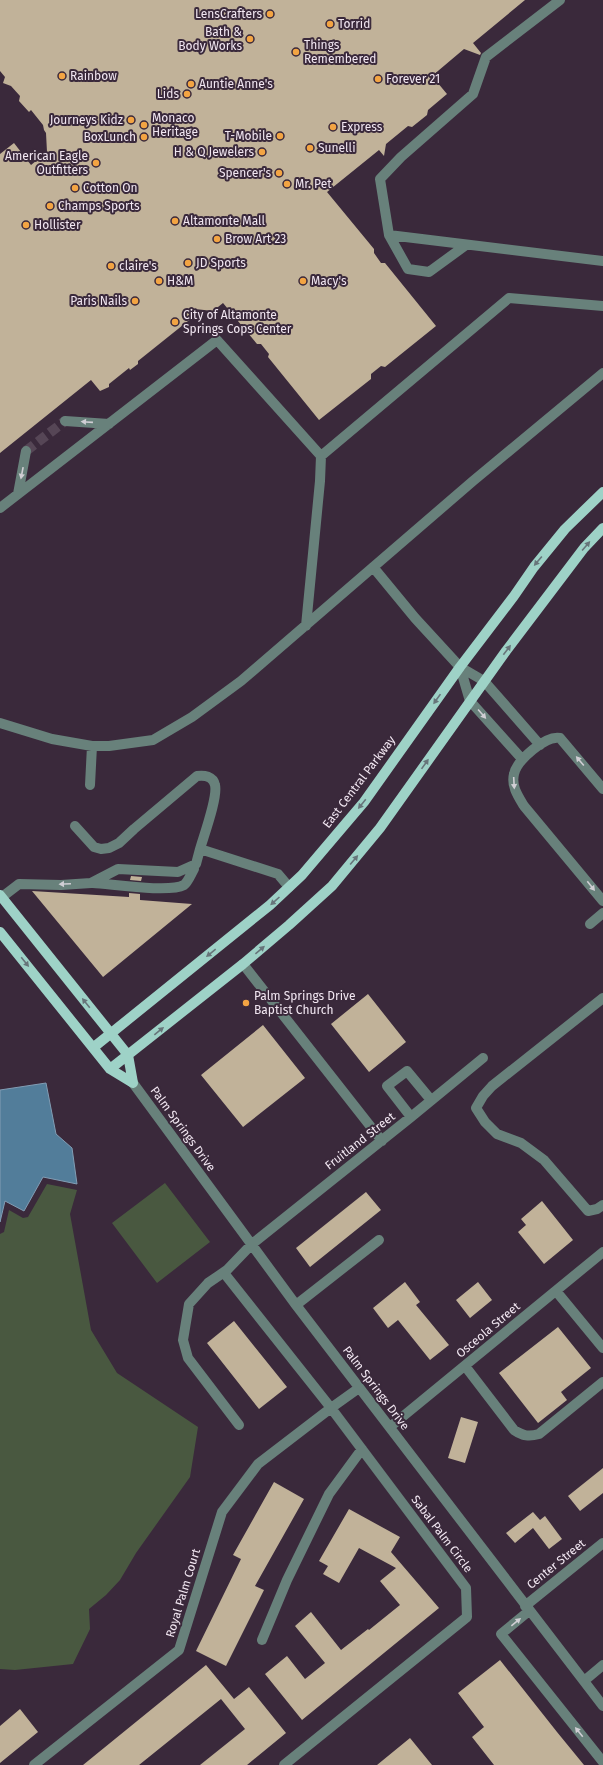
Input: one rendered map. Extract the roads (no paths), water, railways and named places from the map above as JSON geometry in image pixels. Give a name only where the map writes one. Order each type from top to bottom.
[{"type":"main road","name":"East Central Parkway","points":[[94,1047],[253,919],[302,875],[364,802],[460,667],[514,596],[534,566],[565,529],[603,492]]},
{"type":"main road","points":[[110,1068],[243,964],[332,886],[380,828],[484,681],[580,553],[603,528]]},
{"type":"main road","name":"Palm Springs Drive","points":[[1,896],[128,1055],[134,1083]]},
{"type":"main road","name":"Palm Springs Drive","points":[[0,932],[110,1068],[134,1083]]},
{"type":"street","points":[[466,245],[429,272],[408,269],[390,235],[380,179],[402,157],[473,94],[486,57],[560,0]]},
{"type":"street","points":[[390,235],[603,261]]},
{"type":"street","points":[[321,456],[509,298],[603,306]]},
{"type":"street","points":[[0,508],[217,340],[321,456],[320,481],[306,626]]},
{"type":"street","points":[[0,723],[52,739],[92,746],[109,746],[152,740],[192,717],[240,681],[306,626],[473,481],[603,373]]},
{"type":"street","points":[[65,421],[109,424]]},
{"type":"street","points":[[18,494],[26,451]]},
{"type":"street","points":[[373,567],[415,618],[460,667],[484,681],[540,745]]},
{"type":"street","points":[[460,667],[470,700],[522,759]]},
{"type":"street","points":[[603,789],[560,738],[555,737],[540,745],[522,759],[514,774],[514,790],[524,806],[603,901]]},
{"type":"street","points":[[90,785],[92,746]]},
{"type":"street","points":[[1,896],[19,884],[61,885],[91,882],[171,888],[185,884],[193,870],[200,849],[215,794],[215,784],[211,779],[204,775],[197,776],[119,843],[109,848],[101,849],[94,847],[75,826]]},
{"type":"street","points":[[200,849],[278,874],[289,887]]},
{"type":"street","points":[[91,882],[107,876],[118,869],[178,872],[193,870]]},
{"type":"street","points":[[590,924],[603,913]]},
{"type":"street","points":[[243,964],[382,1141]]},
{"type":"street","points":[[603,998],[492,1086],[483,1096],[476,1108],[485,1122],[498,1134],[521,1143],[544,1160],[588,1211],[597,1209],[603,1205]]},
{"type":"street","name":"Fruitland Street","points":[[239,1425],[188,1358],[183,1340],[189,1304],[208,1282],[224,1273],[252,1244],[382,1141],[482,1058]]},
{"type":"street","points":[[411,1117],[387,1086],[407,1071],[431,1100]]},
{"type":"street","name":"Palm Springs Drive","points":[[134,1083],[296,1305],[527,1609],[603,1706]]},
{"type":"street","points":[[296,1305],[379,1240]]},
{"type":"street","name":"Osceola Street","points":[[390,1427],[603,1252]]},
{"type":"street","name":"Sabal Palm Circle","points":[[224,1273],[331,1408],[466,1588],[466,1617],[284,1765]]},
{"type":"street","points":[[556,1291],[603,1348]]},
{"type":"street","points":[[465,1366],[514,1430],[530,1437],[539,1434],[603,1382]]},
{"type":"street","points":[[331,1408],[359,1388]]},
{"type":"street","name":"Royal Palm Court","points":[[34,1765],[179,1650],[222,1512],[258,1464],[331,1408]]},
{"type":"street","points":[[262,1640],[287,1580],[329,1494],[362,1449]]},
{"type":"street","name":"Center Street","points":[[603,1542],[501,1634],[603,1762]]},
{"type":"street","points":[[584,1681],[603,1665]]},
{"type":"water","points":[[46,1083],[56,1134],[72,1148],[77,1184],[43,1177],[24,1211],[5,1201],[0,1222],[0,1090]]},
{"type":"tunnel","points":[[26,451],[65,421]]},
{"type":"place","name":"LensCrafters","points":[[270,14]]},
{"type":"place","name":"Torrid","points":[[330,24]]},
{"type":"place","name":"Bath & Body Works","points":[[250,39]]},
{"type":"place","name":"Things Remembered","points":[[296,52]]},
{"type":"place","name":"Rainbow","points":[[62,76]]},
{"type":"place","name":"Forever 21","points":[[378,79]]},
{"type":"place","name":"Auntie Anne's","points":[[191,84]]},
{"type":"place","name":"Lids","points":[[187,94]]},
{"type":"place","name":"Journeys Kidz","points":[[131,120]]},
{"type":"place","name":"Monaco Heritage","points":[[144,125]]},
{"type":"place","name":"Express","points":[[333,127]]},
{"type":"place","name":"T-Mobile","points":[[280,136]]},
{"type":"place","name":"BoxLunch","points":[[144,137]]},
{"type":"place","name":"Sunelli","points":[[310,148]]},
{"type":"place","name":"H & Q Jewelers","points":[[262,152]]},
{"type":"place","name":"American Eagle Outfitters","points":[[96,163]]},
{"type":"place","name":"Spencer's","points":[[279,173]]},
{"type":"place","name":"Mr. Pet","points":[[287,184]]},
{"type":"place","name":"Cotton On","points":[[75,188]]},
{"type":"place","name":"Champs Sports","points":[[50,206]]},
{"type":"place","name":"Altamonte Mall","points":[[175,221]]},
{"type":"place","name":"Hollister","points":[[26,225]]},
{"type":"place","name":"Brow Art 23","points":[[217,239]]},
{"type":"place","name":"JD Sports","points":[[188,263]]},
{"type":"place","name":"claire's","points":[[111,266]]},
{"type":"place","name":"H&M","points":[[159,281]]},
{"type":"place","name":"Macy's","points":[[303,281]]},
{"type":"place","name":"Paris Nails","points":[[135,301]]},
{"type":"place","name":"City of Altamonte Springs Cops Center","points":[[175,322]]},
{"type":"place","name":"Palm Springs Drive Baptist Church","points":[[246,1003]]}]
